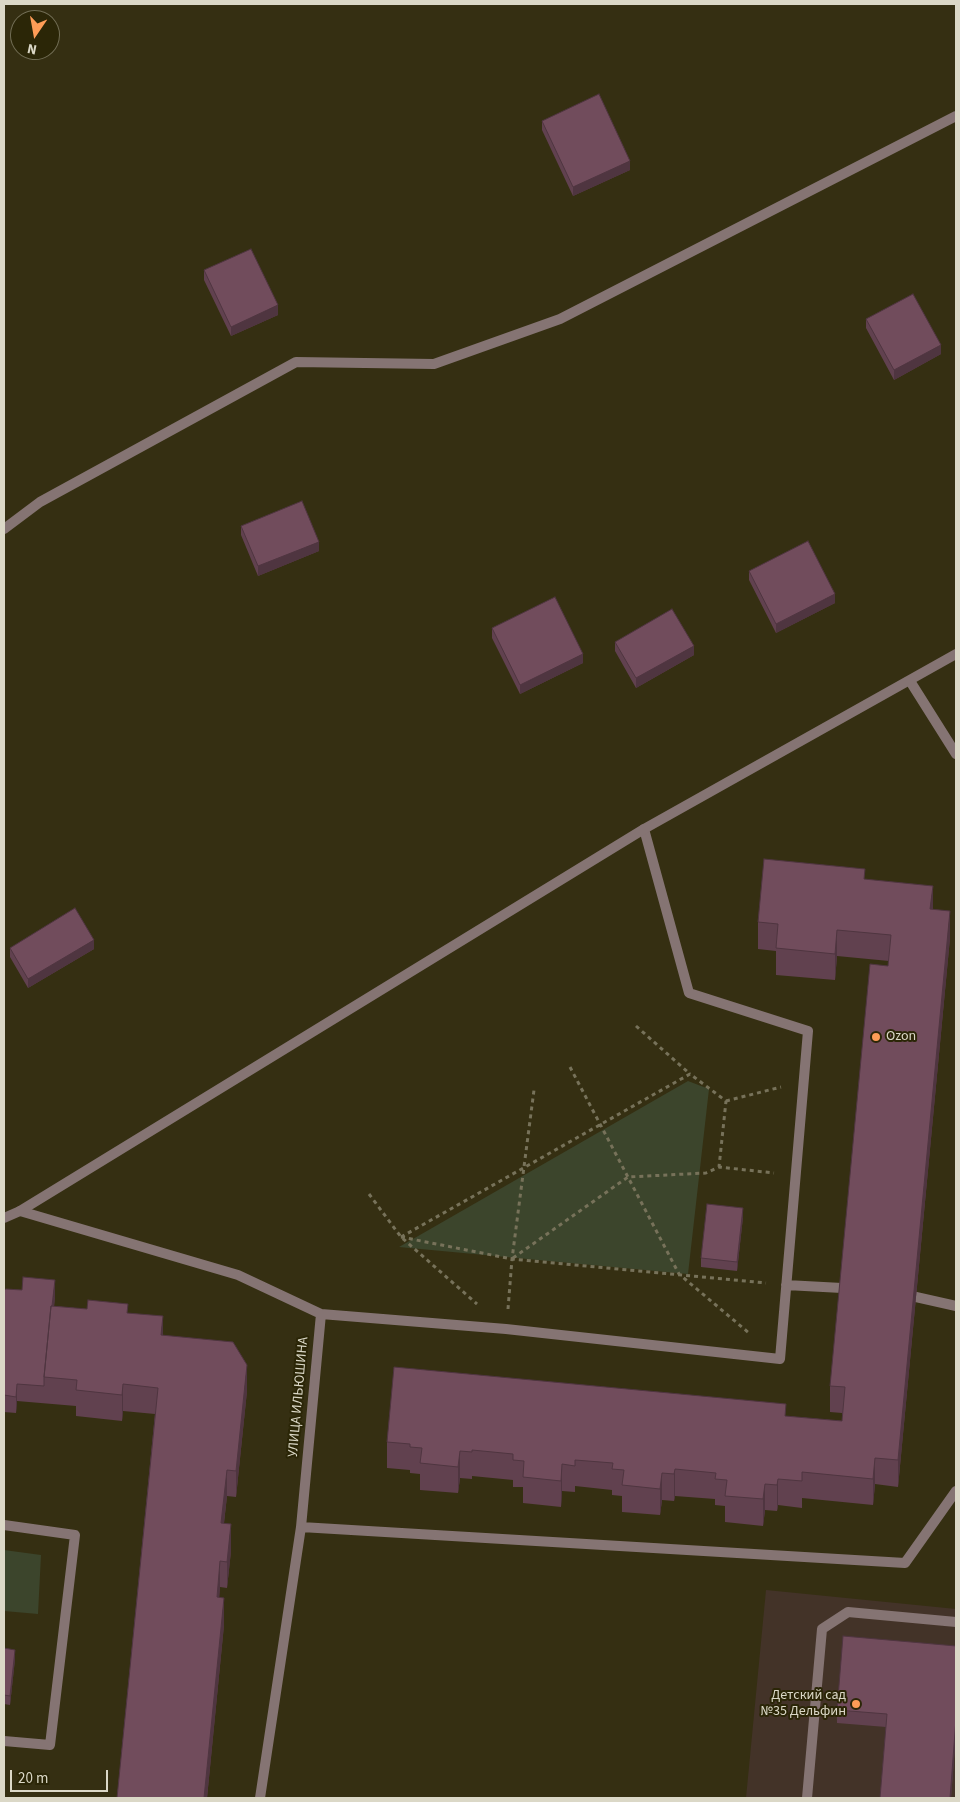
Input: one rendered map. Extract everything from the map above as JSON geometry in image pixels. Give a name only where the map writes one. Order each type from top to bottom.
[{"type":"street","points":[[4,529],[40,502],[296,362],[434,364],[560,319],[956,116]]},
{"type":"street","points":[[4,1218],[20,1212],[644,829],[956,654]]},
{"type":"street","points":[[910,681],[956,754]]},
{"type":"street","points":[[20,1212],[238,1276],[321,1314],[506,1329],[780,1359],[808,1031],[689,993],[644,829]]},
{"type":"street","points":[[786,1285],[842,1288]]},
{"type":"street","points":[[916,1297],[956,1306]]},
{"type":"street","name":"УЛИЦА ИЛЬЮШИНА","points":[[260,1798],[301,1527],[321,1314]]},
{"type":"street","points":[[301,1527],[905,1563],[956,1491]]},
{"type":"street","points":[[4,1525],[76,1535],[50,1745],[4,1741]]},
{"type":"street","points":[[807,1798],[822,1630],[848,1612],[956,1622]]},
{"type":"path","points":[[636,1026],[690,1074],[726,1101]]},
{"type":"path","points":[[570,1067],[679,1274],[751,1334]]},
{"type":"path","points":[[401,1237],[690,1074]]},
{"type":"path","points":[[726,1101],[803,1081]]},
{"type":"path","points":[[506,1329],[512,1258],[534,1090]]},
{"type":"path","points":[[719,1167],[726,1101]]},
{"type":"path","points":[[512,1258],[628,1177],[706,1173],[719,1167],[795,1175]]},
{"type":"path","points":[[368,1194],[401,1237],[506,1329]]},
{"type":"path","points":[[401,1237],[512,1258],[786,1285]]},
{"type":"shaded area","name":"Детский сад №35 Дельфин","points":[[766,1590],[956,1609],[956,1798],[746,1798]]},
{"type":"green space","points":[[688,1081],[709,1089],[688,1274],[399,1247]]},
{"type":"green space","points":[[4,1550],[41,1555],[38,1614],[4,1611]]},
{"type":"building","points":[[599,94],[630,161],[573,187],[542,121]]},
{"type":"building","points":[[251,249],[278,305],[231,327],[204,270]]},
{"type":"building","points":[[913,294],[941,345],[894,370],[866,319]]},
{"type":"building","points":[[302,501],[319,542],[258,566],[241,526]]},
{"type":"building","points":[[808,541],[835,594],[776,624],[749,571]]},
{"type":"building","points":[[555,597],[583,654],[520,685],[492,628]]},
{"type":"building","points":[[672,609],[694,646],[636,678],[615,642]]},
{"type":"building","points":[[764,859],[865,869],[864,879],[933,886],[930,909],[950,911],[898,1460],[875,1458],[873,1479],[802,1472],[802,1481],[778,1479],[777,1485],[765,1484],[763,1499],[725,1496],[727,1480],[715,1479],[716,1473],[675,1469],[674,1474],[662,1473],[660,1489],[622,1485],[624,1470],[612,1469],[613,1463],[575,1460],[575,1466],[562,1464],[561,1481],[523,1477],[524,1461],[513,1460],[513,1454],[472,1450],[472,1452],[460,1451],[458,1467],[420,1463],[422,1448],[410,1447],[410,1444],[387,1442],[394,1367],[786,1404],[785,1416],[842,1421],[845,1387],[830,1386],[870,964],[888,966],[891,935],[837,930],[835,954],[776,948],[778,924],[758,922]]},
{"type":"building","points":[[75,908],[94,940],[28,979],[10,948]]},
{"type":"building","points":[[707,1204],[743,1208],[737,1262],[701,1258]]},
{"type":"building","points":[[23,1277],[55,1280],[44,1386],[17,1384],[16,1397],[4,1395],[4,1290],[22,1290]]},
{"type":"building","points":[[88,1300],[128,1304],[127,1313],[163,1316],[161,1335],[233,1342],[247,1365],[236,1471],[227,1470],[221,1523],[231,1524],[227,1562],[220,1561],[217,1597],[224,1598],[204,1798],[117,1798],[158,1388],[123,1384],[122,1395],[76,1390],[77,1380],[44,1377],[51,1306],[87,1309]]},
{"type":"building","points":[[843,1636],[956,1646],[956,1719],[950,1798],[880,1798],[887,1714],[837,1710]]},
{"type":"building","points":[[4,1648],[15,1650],[10,1696],[4,1695]]},
{"type":"place","name":"Ozon","points":[[876,1037]]},
{"type":"place","name":"Детский сад №35 Дельфин","points":[[856,1704]]}]
